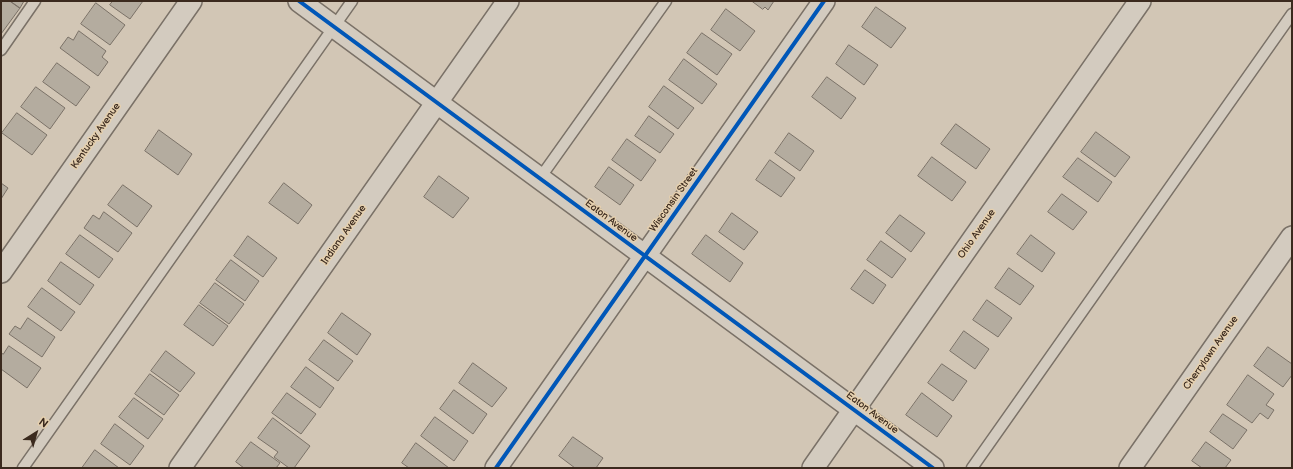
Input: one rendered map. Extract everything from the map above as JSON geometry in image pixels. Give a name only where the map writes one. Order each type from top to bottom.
[{"type":"street","name":"Kentucky Avenue","points":[[1,272],[191,1]]},
{"type":"street","name":"Eaton Avenue","points":[[299,1],[855,409],[933,468]]},
{"type":"street","name":"Indiana Avenue","points":[[180,468],[508,1]]},
{"type":"street","name":"Wisconsin Street","points":[[496,468],[824,1]]},
{"type":"street","name":"Ohio Avenue","points":[[813,468],[1140,1]]},
{"type":"street","name":"Cherrylawn Avenue","points":[[1130,468],[1292,237]]},
{"type":"lane","points":[[1,50],[35,1]]},
{"type":"lane","points":[[23,468],[352,1]]},
{"type":"lane","points":[[540,178],[666,1]]},
{"type":"lane","points":[[972,468],[1292,14]]},
{"type":"building","points":[[1,1],[10,1],[20,8],[1,34]]},
{"type":"building","points":[[10,1],[24,1],[20,8]]},
{"type":"building","points":[[113,1],[143,1],[130,19],[110,5]]},
{"type":"building","points":[[752,1],[774,1],[768,10],[765,7],[763,9]]},
{"type":"building","points":[[96,3],[125,25],[110,45],[81,24]]},
{"type":"building","points":[[876,7],[906,28],[891,48],[862,27]]},
{"type":"building","points":[[726,9],[755,31],[740,51],[711,30]]},
{"type":"building","points":[[79,31],[106,51],[102,57],[108,62],[98,76],[60,48],[68,37],[73,40]]},
{"type":"building","points":[[702,33],[732,54],[717,75],[687,53]]},
{"type":"building","points":[[849,45],[878,65],[864,85],[836,64]]},
{"type":"building","points":[[684,59],[717,84],[702,104],[669,80]]},
{"type":"building","points":[[57,63],[90,87],[76,106],[43,82]]},
{"type":"building","points":[[827,77],[856,98],[841,119],[812,97]]},
{"type":"building","points":[[664,86],[694,108],[678,129],[649,107]]},
{"type":"building","points":[[36,87],[65,108],[50,129],[21,107]]},
{"type":"building","points":[[17,113],[47,135],[32,155],[2,133]]},
{"type":"building","points":[[649,116],[674,134],[660,153],[635,136]]},
{"type":"building","points":[[956,124],[990,149],[976,169],[941,144]]},
{"type":"building","points":[[159,130],[192,154],[178,175],[145,151]]},
{"type":"building","points":[[1096,132],[1130,157],[1115,177],[1081,152]]},
{"type":"building","points":[[789,133],[814,151],[800,171],[775,153]]},
{"type":"building","points":[[627,139],[656,160],[641,181],[612,160]]},
{"type":"building","points":[[932,157],[966,182],[952,201],[918,176]]},
{"type":"building","points":[[1078,158],[1112,182],[1098,202],[1063,177]]},
{"type":"building","points":[[770,160],[795,178],[781,197],[756,180]]},
{"type":"building","points":[[609,167],[634,185],[620,205],[595,187]]},
{"type":"building","points":[[439,176],[469,198],[453,218],[424,197]]},
{"type":"building","points":[[1,183],[8,188],[1,199]]},
{"type":"building","points":[[284,183],[312,205],[298,224],[269,203]]},
{"type":"building","points":[[123,185],[152,206],[137,227],[108,205]]},
{"type":"building","points":[[1062,194],[1087,212],[1073,230],[1048,212]]},
{"type":"building","points":[[104,212],[132,233],[118,252],[84,228],[93,215],[99,219]]},
{"type":"building","points":[[732,213],[758,232],[744,250],[719,232]]},
{"type":"building","points":[[900,215],[925,233],[911,252],[886,233]]},
{"type":"building","points":[[80,235],[113,259],[99,278],[66,254]]},
{"type":"building","points":[[706,235],[743,263],[730,282],[692,254]]},
{"type":"building","points":[[1031,235],[1055,253],[1042,272],[1017,254]]},
{"type":"building","points":[[248,236],[277,258],[263,277],[234,256]]},
{"type":"building","points":[[881,241],[906,259],[892,278],[867,260]]},
{"type":"building","points":[[231,260],[259,281],[245,301],[216,280]]},
{"type":"building","points":[[61,262],[94,285],[80,305],[48,281]]},
{"type":"building","points":[[1009,268],[1034,286],[1020,305],[995,288]]},
{"type":"building","points":[[865,270],[886,285],[873,304],[851,289]]},
{"type":"building","points":[[215,283],[244,304],[229,324],[200,303]]},
{"type":"building","points":[[42,288],[75,312],[61,331],[28,307]]},
{"type":"building","points":[[987,300],[1012,318],[998,337],[973,320]]},
{"type":"building","points":[[199,305],[228,326],[213,346],[184,325]]},
{"type":"building","points":[[342,313],[371,334],[357,355],[328,333]]},
{"type":"building","points":[[28,318],[55,337],[42,357],[9,334],[15,326],[20,329]]},
{"type":"building","points":[[964,331],[989,349],[975,369],[950,351]]},
{"type":"building","points":[[324,340],[353,361],[338,381],[309,360]]},
{"type":"building","points":[[9,346],[41,368],[27,388],[1,369],[1,353],[3,354]]},
{"type":"building","points":[[1268,347],[1292,364],[1292,375],[1283,387],[1254,366]]},
{"type":"building","points":[[166,351],[195,373],[180,392],[151,371]]},
{"type":"building","points":[[473,363],[507,388],[492,407],[459,383]]},
{"type":"building","points":[[942,364],[967,381],[953,401],[928,383]]},
{"type":"building","points":[[306,367],[334,388],[320,408],[291,387]]},
{"type":"building","points":[[150,374],[179,395],[164,415],[135,394]]},
{"type":"building","points":[[1248,375],[1274,394],[1266,405],[1274,410],[1268,419],[1260,413],[1252,423],[1227,405]]},
{"type":"building","points":[[454,390],[487,414],[473,434],[440,409]]},
{"type":"building","points":[[287,393],[316,414],[301,434],[272,413]]},
{"type":"building","points":[[922,393],[952,416],[937,437],[906,415]]},
{"type":"building","points":[[134,398],[163,419],[148,439],[119,417]]},
{"type":"building","points":[[1223,414],[1247,430],[1233,449],[1210,432]]},
{"type":"building","points":[[435,417],[468,441],[454,461],[421,436]]},
{"type":"building","points":[[273,418],[310,446],[294,468],[289,468],[274,457],[278,452],[258,438]]},
{"type":"building","points":[[115,424],[144,446],[130,465],[101,444]]},
{"type":"building","points":[[573,437],[603,458],[596,468],[575,468],[559,456]]},
{"type":"building","points":[[251,442],[280,463],[276,468],[244,468],[236,462]]},
{"type":"building","points":[[1206,442],[1231,460],[1225,468],[1202,468],[1192,461]]},
{"type":"building","points":[[416,443],[449,468],[409,468],[402,463]]},
{"type":"building","points":[[95,450],[119,468],[82,468]]},
{"type":"cycle path","points":[[299,1],[933,468]]},
{"type":"cycle path","points":[[496,468],[824,1]]}]
